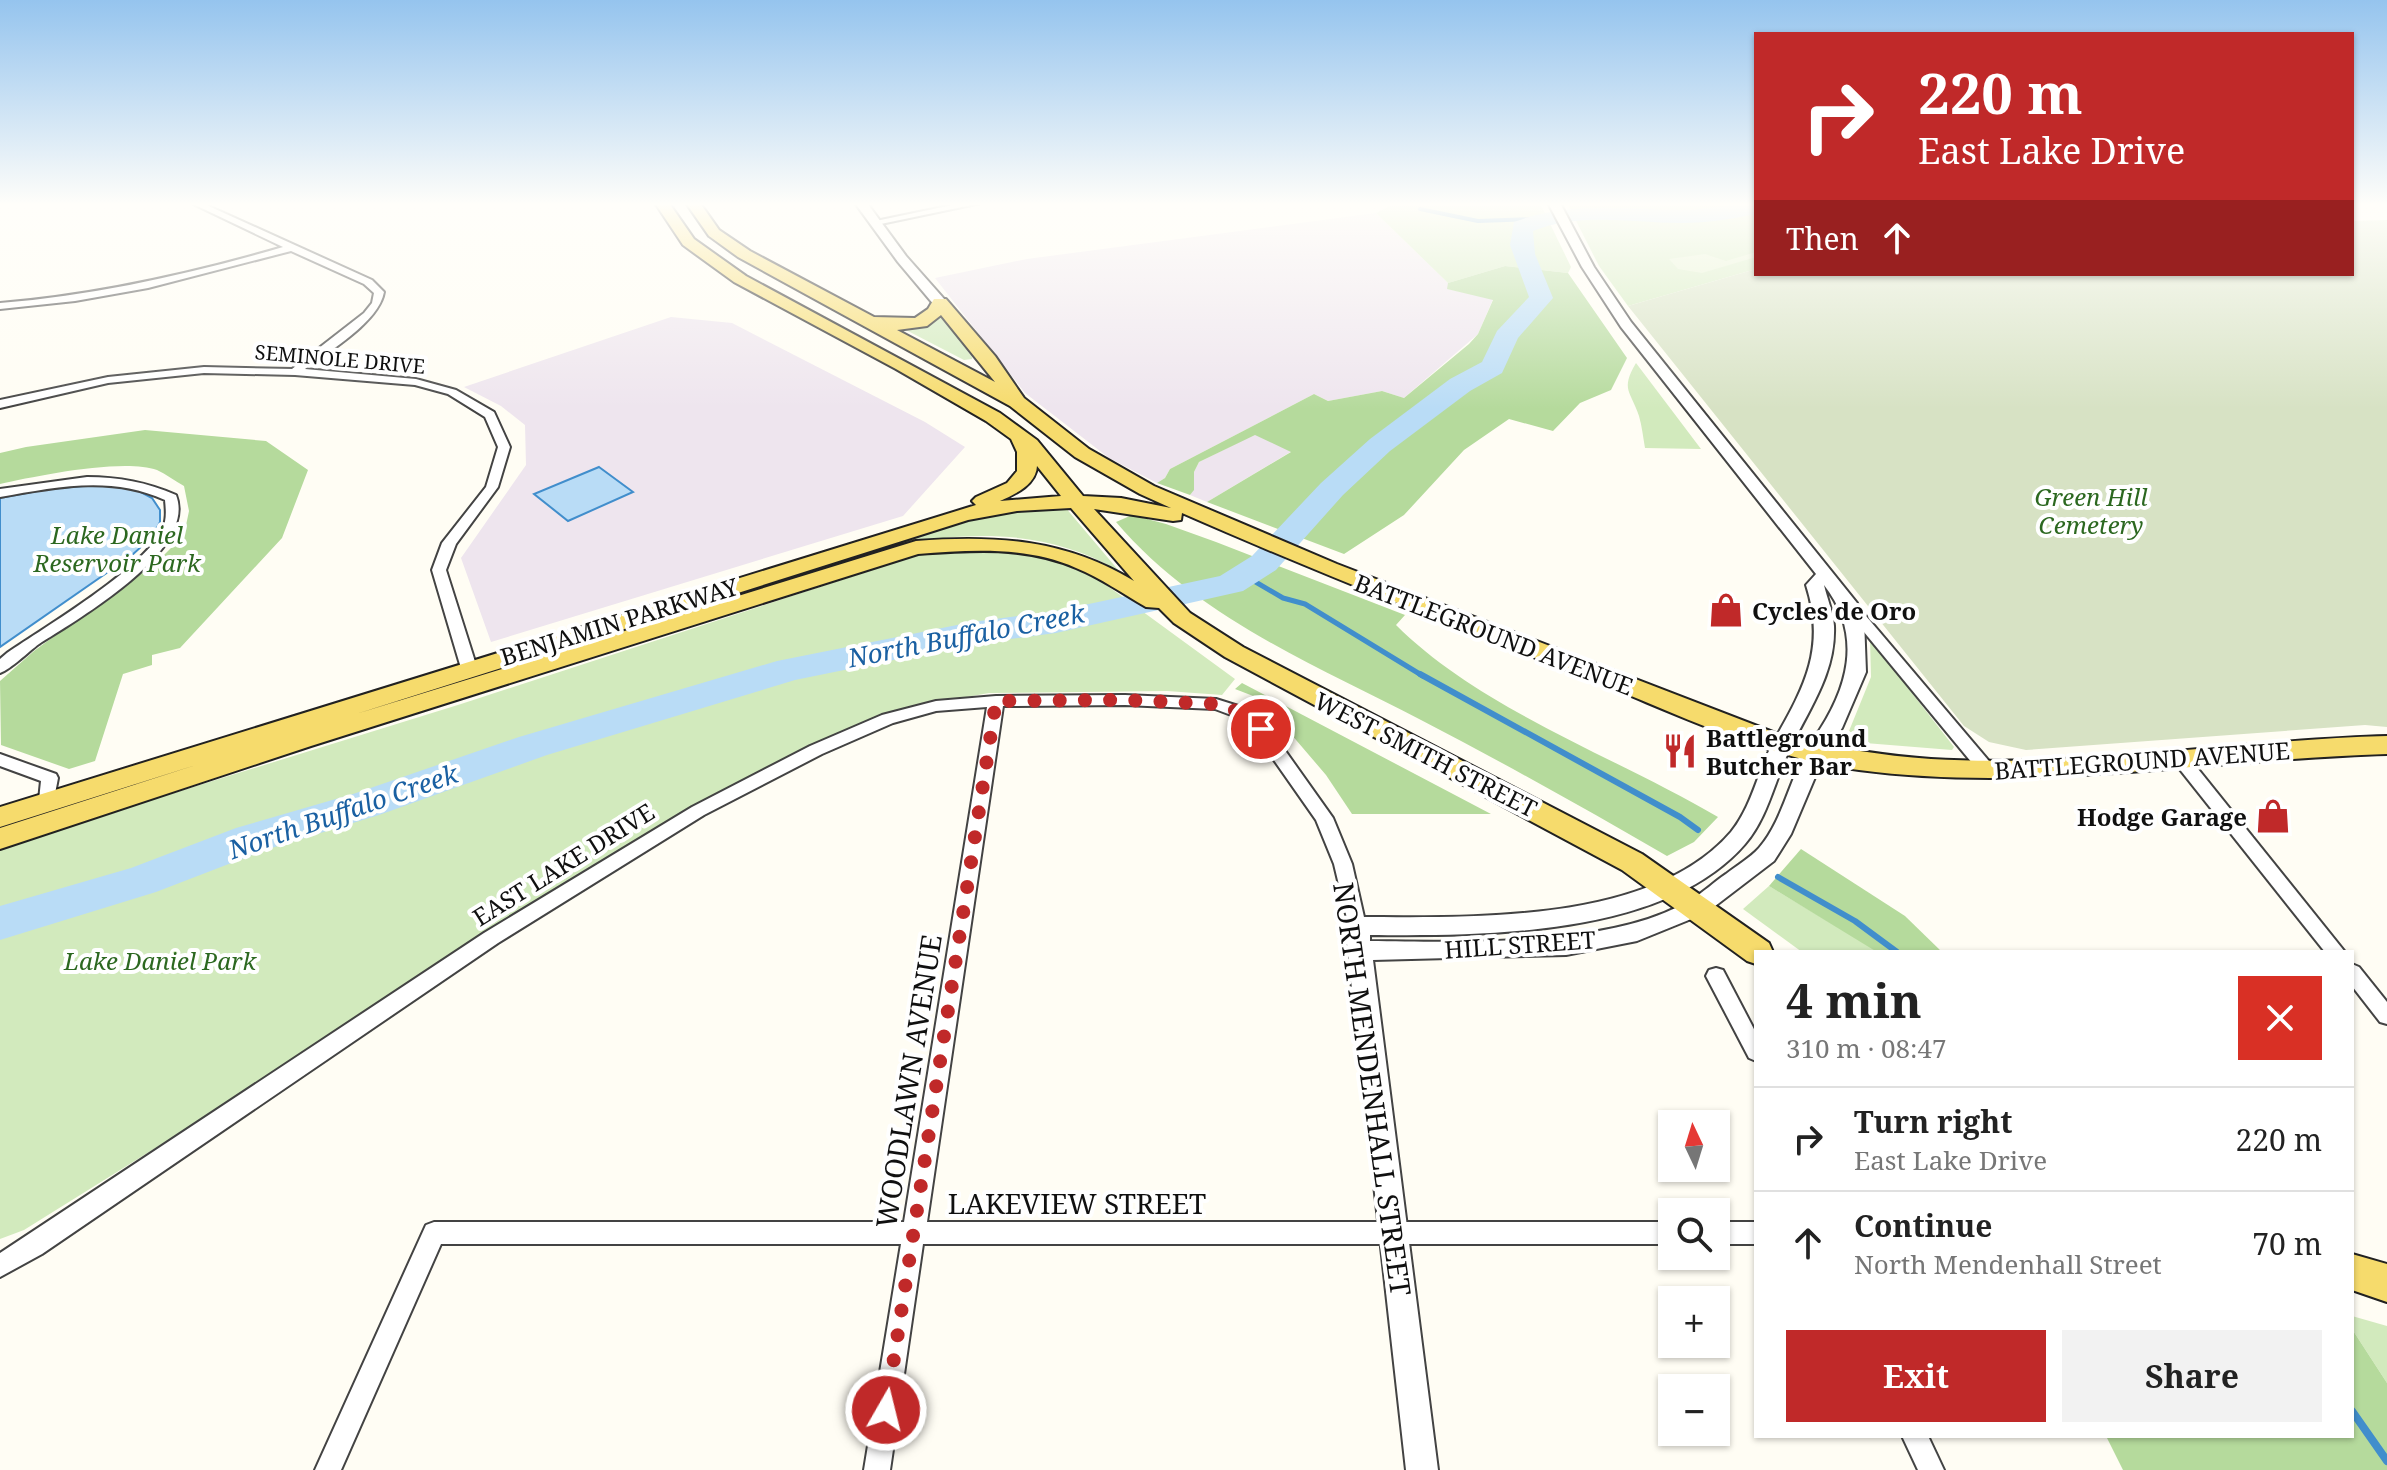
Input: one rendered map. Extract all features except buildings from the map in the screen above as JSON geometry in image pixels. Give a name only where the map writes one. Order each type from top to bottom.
[{"type":"main road","points":[[730,272],[902,365],[1030,444],[1080,501],[1141,587]]},
{"type":"main road","name":"BATTLEGROUND AVENUE","points":[[778,272],[1017,402],[1106,468],[1147,490],[1329,569],[1781,745],[1814,754],[1905,767],[1988,771],[2387,745]]},
{"type":"main road","points":[[867,320],[899,325],[919,323],[928,320],[940,303],[989,360],[1017,402]]},
{"type":"main road","points":[[914,528],[1014,487],[1027,472],[1028,463],[1019,436]]},
{"type":"main road","name":"BENJAMIN PARKWAY","points":[[0,817],[914,528],[995,507],[1080,501],[1137,507],[1246,535]]},
{"type":"main road","name":"BENJAMIN PARKWAY","points":[[0,839],[302,740],[916,548],[1007,543],[1046,550],[1141,587],[1182,618]]},
{"type":"main road","name":"WEST SMITH STREET","points":[[1182,618],[1234,652],[1632,862],[1755,950]]},
{"type":"main road","points":[[2354,1273],[2387,1283]]},
{"type":"street","points":[[0,306],[71,299],[204,272]]},
{"type":"street","points":[[295,372],[368,315],[377,303],[379,292],[368,282],[346,272]]},
{"type":"street","points":[[915,272],[940,303]]},
{"type":"street","points":[[1593,272],[1626,324],[1823,576],[1988,771]]},
{"type":"street","name":"SEMINOLE DRIVE","points":[[0,404],[108,380],[204,370],[295,372],[416,382],[452,392],[490,415],[504,447],[492,487],[449,543],[439,570],[469,668]]},
{"type":"street","points":[[0,493],[79,481],[121,479],[152,487],[171,498],[174,514],[167,536],[146,561],[12,656],[0,668]]},
{"type":"street","name":"HILL STREET","points":[[1358,938],[1536,923],[1615,907],[1668,887],[1716,860],[1754,816],[1781,745],[1808,694],[1826,649],[1826,625],[1815,585],[1823,576]]},
{"type":"street","name":"HILL STREET","points":[[1358,938],[1441,951],[1566,946],[1637,932],[1698,907],[1766,855],[1780,834],[1814,754],[1832,728],[1857,672],[1855,619],[1848,603]]},
{"type":"street","name":"EAST LAKE DRIVE","points":[[0,1266],[491,938],[698,811],[816,750],[888,719],[936,706],[996,701],[1125,700],[1222,705]]},
{"type":"street","name":"WOODLAWN AVENUE","points":[[877,1470],[996,701]]},
{"type":"street","name":"NORTH MENDENHALL STREET","points":[[1222,705],[1245,714],[1261,729],[1316,804],[1343,864],[1358,938],[1422,1470]]},
{"type":"street","points":[[2180,758],[2334,950]]},
{"type":"street","points":[[0,760],[50,778],[47,800]]},
{"type":"street","points":[[2354,975],[2387,1016]]},
{"type":"street","points":[[1716,976],[1754,1048]]},
{"type":"street","name":"LAKEVIEW STREET","points":[[328,1470],[434,1233],[1658,1233]]},
{"type":"street","points":[[1730,1233],[1754,1233]]},
{"type":"street","points":[[1916,1438],[1931,1470]]},
{"type":"shaded area","points":[[966,272],[1436,272],[1448,283],[1448,289],[1493,299],[1478,334],[1404,398],[1382,391],[1328,401],[1314,394],[1170,469],[1165,478],[1157,483],[1109,458],[1025,393],[935,278]]},
{"type":"shaded area","points":[[671,317],[732,323],[925,422],[965,447],[903,516],[491,642],[461,558],[526,465],[525,425],[501,406],[464,387]]},
{"type":"shaded area","points":[[1255,434],[1292,451],[1207,502],[1190,495],[1199,462]]},
{"type":"green space","points":[[1436,272],[1486,272],[1448,283]]},
{"type":"green space","points":[[1486,272],[1568,273],[1627,358],[1611,390],[1580,403],[1553,431],[1509,419],[1464,450],[1404,515],[1344,554],[1207,502],[1291,452],[1255,435],[1199,462],[1194,472],[1194,490],[1190,495],[1157,483],[1165,478],[1170,469],[1314,394],[1328,401],[1382,391],[1404,398],[1469,344],[1478,334],[1493,300],[1447,289],[1448,283]]},
{"type":"green space","points":[[1603,272],[1747,272],[1628,306]]},
{"type":"green space","name":"Green Hill Cemetery","points":[[1747,272],[1754,272],[1754,276],[2354,276],[2354,272],[2387,272],[2387,727],[2365,725],[2026,750],[1989,742],[1964,726],[1628,306]]},
{"type":"green space","points":[[942,317],[972,359],[964,360],[906,330]]},
{"type":"green space","points":[[1636,363],[1701,449],[1645,448],[1640,420],[1628,390]]},
{"type":"green space","points":[[145,430],[266,441],[308,470],[282,538],[180,648],[152,655],[152,665],[123,674],[95,761],[69,769],[1,745],[0,681],[34,651],[163,556],[184,535],[189,511],[184,486],[157,470],[123,466],[79,470],[0,484],[0,453]]},
{"type":"green space","points":[[1065,507],[1119,571],[1067,548],[1041,541],[987,536],[904,543],[902,540],[983,516]]},
{"type":"green space","points":[[1132,515],[1216,542],[1405,615],[1396,625],[1467,682],[1550,730],[1718,817],[1694,842],[1667,856],[1483,753],[1298,658],[1220,612],[1148,555],[1116,522]]},
{"type":"green space","name":"Lake Daniel Park","points":[[1004,549],[1083,568],[1235,679],[1222,695],[1167,691],[989,693],[944,701],[888,716],[723,790],[578,874],[279,1071],[24,1230],[0,1239],[0,847],[461,704],[918,555]]},
{"type":"green space","points":[[1870,639],[1954,747],[1952,750],[1865,743],[1849,731],[1871,677]]},
{"type":"green space","points":[[1242,683],[1491,814],[1352,814],[1326,775],[1261,699],[1235,689]]},
{"type":"green space","points":[[1801,849],[1905,916],[1940,950],[1874,950],[1769,886]]},
{"type":"green space","points":[[1769,886],[1875,950],[1799,950],[1743,909]]},
{"type":"green space","points":[[2354,1317],[2387,1326],[2387,1383],[2354,1332]]},
{"type":"green space","points":[[2354,1332],[2387,1383],[2387,1470],[2123,1470],[2107,1438],[2354,1438]]},
{"type":"water","points":[[599,467],[633,492],[568,521],[534,494]]},
{"type":"water","points":[[106,484],[137,490],[152,498],[160,510],[160,522],[152,537],[131,556],[0,647],[0,498],[48,489]]},
{"type":"waterway","name":"North Buffalo Creek","points":[[0,923],[141,881],[251,839],[365,805],[533,746],[790,669],[972,633],[1056,622],[1231,584],[1264,563],[1332,489],[1380,445],[1460,385],[1493,367],[1506,336],[1541,298],[1532,272]]},
{"type":"waterway","points":[[1242,574],[1283,598],[1305,604],[1423,676]]},
{"type":"waterway","points":[[1420,674],[1680,817],[1698,830]]},
{"type":"waterway","points":[[1778,877],[1855,921],[1894,950]]},
{"type":"waterway","points":[[2354,1414],[2387,1461]]},
{"type":"place","name":"Cycles de Oro","points":[[1726,610]]},
{"type":"place","name":"Battleground Butcher Bar","points":[[1680,751]]},
{"type":"place","name":"Hodge Garage","points":[[2273,816]]},
{"type":"route","points":[[886,1410],[996,701],[1125,700],[1216,704],[1245,714],[1261,729]]},
{"type":"park label","name":"Lake Daniel Reservoir Park","points":[[117,548]]}]
